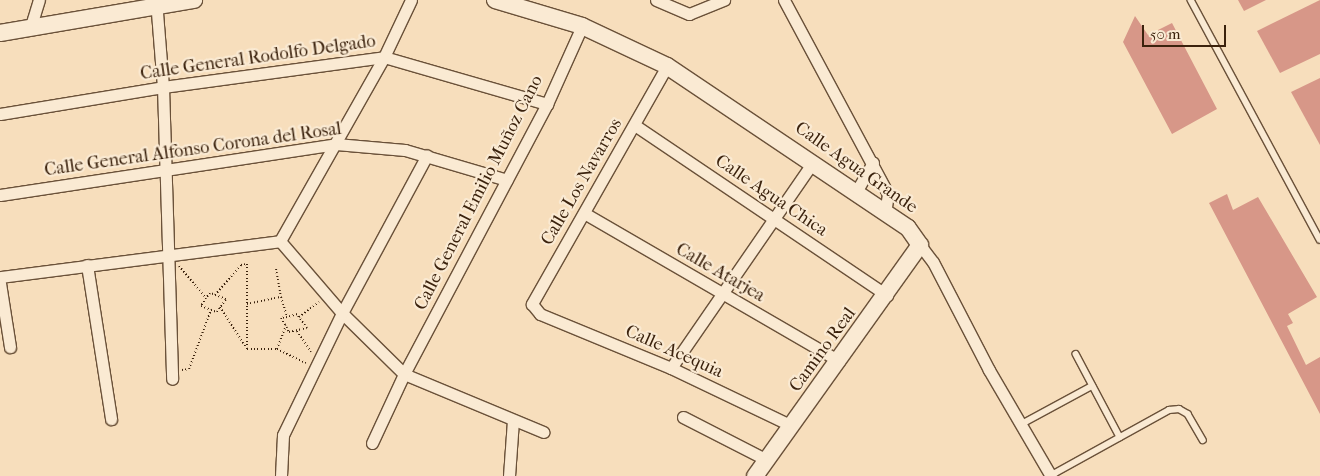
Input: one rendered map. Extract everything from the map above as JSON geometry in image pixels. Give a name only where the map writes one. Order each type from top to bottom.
[{"type":"street","points":[[30,29],[39,0]]},
{"type":"street","points":[[0,33],[30,29],[157,3],[194,0]]},
{"type":"street","points":[[280,241],[384,57],[411,0]]},
{"type":"street","name":"Calle Agua Grande","points":[[495,0],[582,26],[667,66],[813,162],[908,228],[933,262],[1020,425],[1050,476]]},
{"type":"street","points":[[656,0],[688,14],[707,4],[724,0]]},
{"type":"street","points":[[784,0],[888,194],[885,212]]},
{"type":"street","points":[[157,3],[163,88],[172,375]]},
{"type":"street","name":"Calle General Emilio Muñoz Cano","points":[[372,443],[404,374],[546,104],[582,26]]},
{"type":"street","name":"Calle General Rodolfo Delgado","points":[[0,114],[163,88],[384,57],[546,104]]},
{"type":"street","name":"Calle Los Navarros","points":[[540,314],[533,308],[532,300],[636,126],[667,66]]},
{"type":"street","name":"Calle Agua Chica","points":[[636,126],[886,295]]},
{"type":"street","name":"Calle General Alfonso Corona del Rosal","points":[[0,195],[336,144],[427,155],[507,180]]},
{"type":"street","points":[[281,476],[282,435],[342,313],[427,155]]},
{"type":"street","points":[[671,368],[772,218],[813,162]]},
{"type":"street","points":[[856,192],[872,162]]},
{"type":"street","name":"Calle Atarjea","points":[[584,214],[839,362]]},
{"type":"street","points":[[0,277],[168,253],[280,241]]},
{"type":"street","points":[[280,241],[342,313],[404,374],[543,432]]},
{"type":"street","name":"Camino Real","points":[[755,476],[839,362],[920,245]]},
{"type":"street","points":[[87,265],[111,420]]},
{"type":"street","points":[[0,283],[10,347]]},
{"type":"street","name":"Calle Acequia","points":[[540,314],[671,368],[792,426]]},
{"type":"street","points":[[683,417],[767,460]]},
{"type":"street","points":[[509,476],[513,420]]},
{"type":"lane","points":[[1191,0],[1320,240]]},
{"type":"lane","points":[[1076,354],[1120,437]]},
{"type":"lane","points":[[1020,425],[1092,386]]},
{"type":"lane","points":[[1050,476],[1154,416],[1179,409],[1188,414],[1203,440]]},
{"type":"path","points":[[168,253],[206,298]]},
{"type":"path","points":[[216,295],[241,265],[247,264],[247,349]]},
{"type":"path","points":[[276,269],[286,317]]},
{"type":"path","points":[[210,293],[216,295],[226,298],[217,312],[201,306],[210,293]]},
{"type":"path","points":[[299,317],[326,294]]},
{"type":"path","points":[[247,304],[281,297]]},
{"type":"path","points":[[220,307],[247,349]]},
{"type":"path","points":[[172,375],[189,369],[211,310]]},
{"type":"path","points":[[297,314],[299,317],[307,328],[289,332],[281,318],[297,314]]},
{"type":"path","points":[[276,349],[286,326]]},
{"type":"path","points":[[247,349],[276,349],[306,363],[311,352],[296,330]]},
{"type":"building","points":[[1238,0],[1266,0],[1244,11]]},
{"type":"building","points":[[1320,0],[1320,54],[1280,73],[1257,31]]},
{"type":"building","points":[[1135,16],[1148,35],[1172,23],[1217,109],[1172,134],[1123,42]]},
{"type":"building","points":[[1320,78],[1320,145],[1291,92]]},
{"type":"building","points":[[1227,194],[1233,210],[1258,197],[1317,297],[1288,314],[1293,323],[1287,326],[1306,365],[1320,357],[1320,414],[1209,203]]}]
